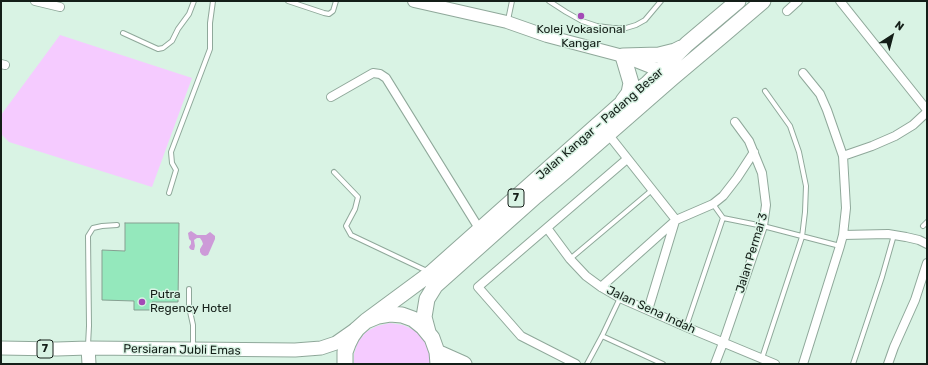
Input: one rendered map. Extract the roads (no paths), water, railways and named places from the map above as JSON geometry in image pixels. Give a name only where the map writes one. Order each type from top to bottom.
[{"type":"highway","name":"Jalan Kangar – Padang Besar","points":[[362,325],[431,273],[621,104],[647,84],[687,44],[738,1]]},
{"type":"highway","name":"Jalan Kangar – Padang Besar","points":[[428,332],[424,317],[427,299],[435,286],[652,95],[763,1]]},
{"type":"highway","points":[[621,104],[629,93],[631,83],[623,56],[663,54],[675,51],[687,44]]},
{"type":"highway","points":[[652,95],[661,76],[661,71],[686,66]]},
{"type":"highway","name":"7","points":[[345,364],[345,352],[352,336],[362,325],[378,316],[390,314],[402,315],[413,319],[423,326],[432,338],[438,358]]},
{"type":"highway","points":[[438,358],[464,364]]},
{"type":"main road","name":"Persiaran Jubli Emas","points":[[1,348],[57,350],[88,348],[281,351],[316,349],[336,343],[362,325]]},
{"type":"main road","points":[[88,348],[89,364]]},
{"type":"street","points":[[35,1],[60,7]]},
{"type":"street","points":[[414,1],[507,22],[547,36],[623,56],[661,71]]},
{"type":"street","points":[[787,11],[798,1]]},
{"type":"street","points":[[840,1],[927,111],[913,125],[896,136],[843,156]]},
{"type":"street","points":[[330,97],[373,73],[380,74],[386,78],[480,230]]},
{"type":"street","points":[[803,73],[820,94],[843,156],[846,208],[843,235],[840,246],[803,364]]},
{"type":"street","name":"Jalan Permai 3","points":[[715,364],[763,226],[766,205],[762,173],[749,141],[735,122]]},
{"type":"street","points":[[608,134],[676,220]]},
{"type":"street","points":[[602,287],[676,220],[712,204],[723,196],[754,152]]},
{"type":"street","points":[[576,364],[521,336],[478,287],[627,159]]},
{"type":"street","points":[[648,310],[676,220]]},
{"type":"street","name":"Jalan Sena Indah","points":[[547,228],[570,259],[586,276],[620,298],[775,364]]},
{"type":"street","points":[[843,235],[888,234],[919,240],[927,244]]},
{"type":"street","points":[[888,364],[915,300],[927,263]]},
{"type":"lane","points":[[123,33],[158,49],[163,48],[172,40],[189,14],[194,1]]},
{"type":"lane","points":[[169,193],[176,170],[172,163],[171,152],[210,49],[210,23],[213,1]]},
{"type":"lane","points":[[288,1],[329,14],[333,11],[336,1]]},
{"type":"lane","points":[[507,22],[512,1]]},
{"type":"lane","points":[[549,1],[582,21],[597,26],[612,28],[626,28],[636,25],[645,20],[661,1]]},
{"type":"lane","points":[[762,358],[802,237],[806,186],[790,126],[765,91]]},
{"type":"lane","points":[[334,172],[358,197],[356,209],[346,226],[351,235],[431,273]]},
{"type":"lane","points":[[570,259],[652,190]]},
{"type":"lane","points":[[712,204],[723,218],[763,226],[840,246]]},
{"type":"lane","points":[[686,327],[723,218]]},
{"type":"lane","points":[[923,226],[927,222]]},
{"type":"lane","points":[[88,348],[90,326],[88,236],[92,228],[117,226]]},
{"type":"lane","points":[[853,364],[882,277],[894,235]]},
{"type":"lane","points":[[189,288],[189,307],[193,325],[193,350]]},
{"type":"lane","points":[[587,364],[620,298]]},
{"type":"lane","points":[[602,336],[663,364]]},
{"type":"place","name":"Kolej Vokasional Kangar","points":[[581,16]]},
{"type":"place","name":"Putra Regency Hotel","points":[[142,302]]}]
